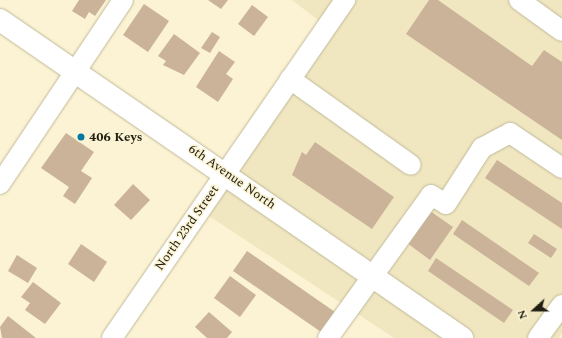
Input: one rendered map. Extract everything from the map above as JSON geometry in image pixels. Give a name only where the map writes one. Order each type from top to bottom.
[{"type":"main road","name":"6th Avenue North","points":[[0,20],[226,173],[462,338]]},
{"type":"street","points":[[0,184],[123,0]]},
{"type":"street","name":"North 23rd Street","points":[[112,338],[344,0]]},
{"type":"street","points":[[519,0],[562,31]]},
{"type":"street","points":[[290,79],[411,165]]},
{"type":"street","points":[[328,338],[371,275],[431,195],[446,204],[482,148],[510,133],[562,168]]},
{"type":"street","points":[[538,338],[562,305]]},
{"type":"shaded area","points":[[292,0],[562,0],[562,333],[559,338],[394,338],[200,210],[326,26]]},
{"type":"building","points":[[79,0],[106,0],[95,16],[89,12],[85,19],[72,11]]},
{"type":"building","points":[[208,0],[228,0],[221,9]]},
{"type":"building","points":[[429,0],[438,0],[532,66],[544,50],[562,62],[562,140],[406,34]]},
{"type":"building","points":[[144,4],[169,21],[148,52],[123,35]]},
{"type":"building","points":[[252,5],[268,17],[254,36],[238,24]]},
{"type":"building","points":[[212,32],[220,37],[210,53],[201,48]]},
{"type":"building","points":[[174,34],[200,53],[184,75],[163,65],[166,61],[158,56]]},
{"type":"building","points":[[219,51],[235,62],[226,74],[233,79],[218,102],[196,87]]},
{"type":"building","points":[[66,133],[94,152],[81,171],[92,178],[75,204],[63,196],[69,187],[41,168]]},
{"type":"building","points":[[315,142],[394,197],[372,229],[292,175],[302,152],[306,155]]},
{"type":"building","points":[[497,160],[562,203],[562,229],[485,178]]},
{"type":"building","points":[[133,184],[150,200],[131,220],[114,205]]},
{"type":"building","points":[[430,211],[453,227],[430,260],[407,243]]},
{"type":"building","points":[[462,220],[539,273],[529,286],[453,234]]},
{"type":"building","points":[[534,234],[557,249],[551,258],[528,243]]},
{"type":"building","points":[[81,244],[107,262],[94,282],[68,264]]},
{"type":"building","points":[[247,251],[335,312],[321,332],[233,271]]},
{"type":"building","points":[[17,255],[37,268],[28,283],[8,271]]},
{"type":"building","points":[[436,258],[513,310],[504,323],[428,271]]},
{"type":"building","points":[[230,276],[256,295],[240,317],[214,298]]},
{"type":"building","points":[[33,282],[61,303],[45,324],[25,310],[30,303],[21,297]]},
{"type":"building","points":[[209,312],[232,332],[227,338],[207,338],[195,327]]},
{"type":"building","points":[[8,316],[36,338],[2,338],[0,327]]},
{"type":"place","name":"406 Keys","points":[[81,137]]}]
